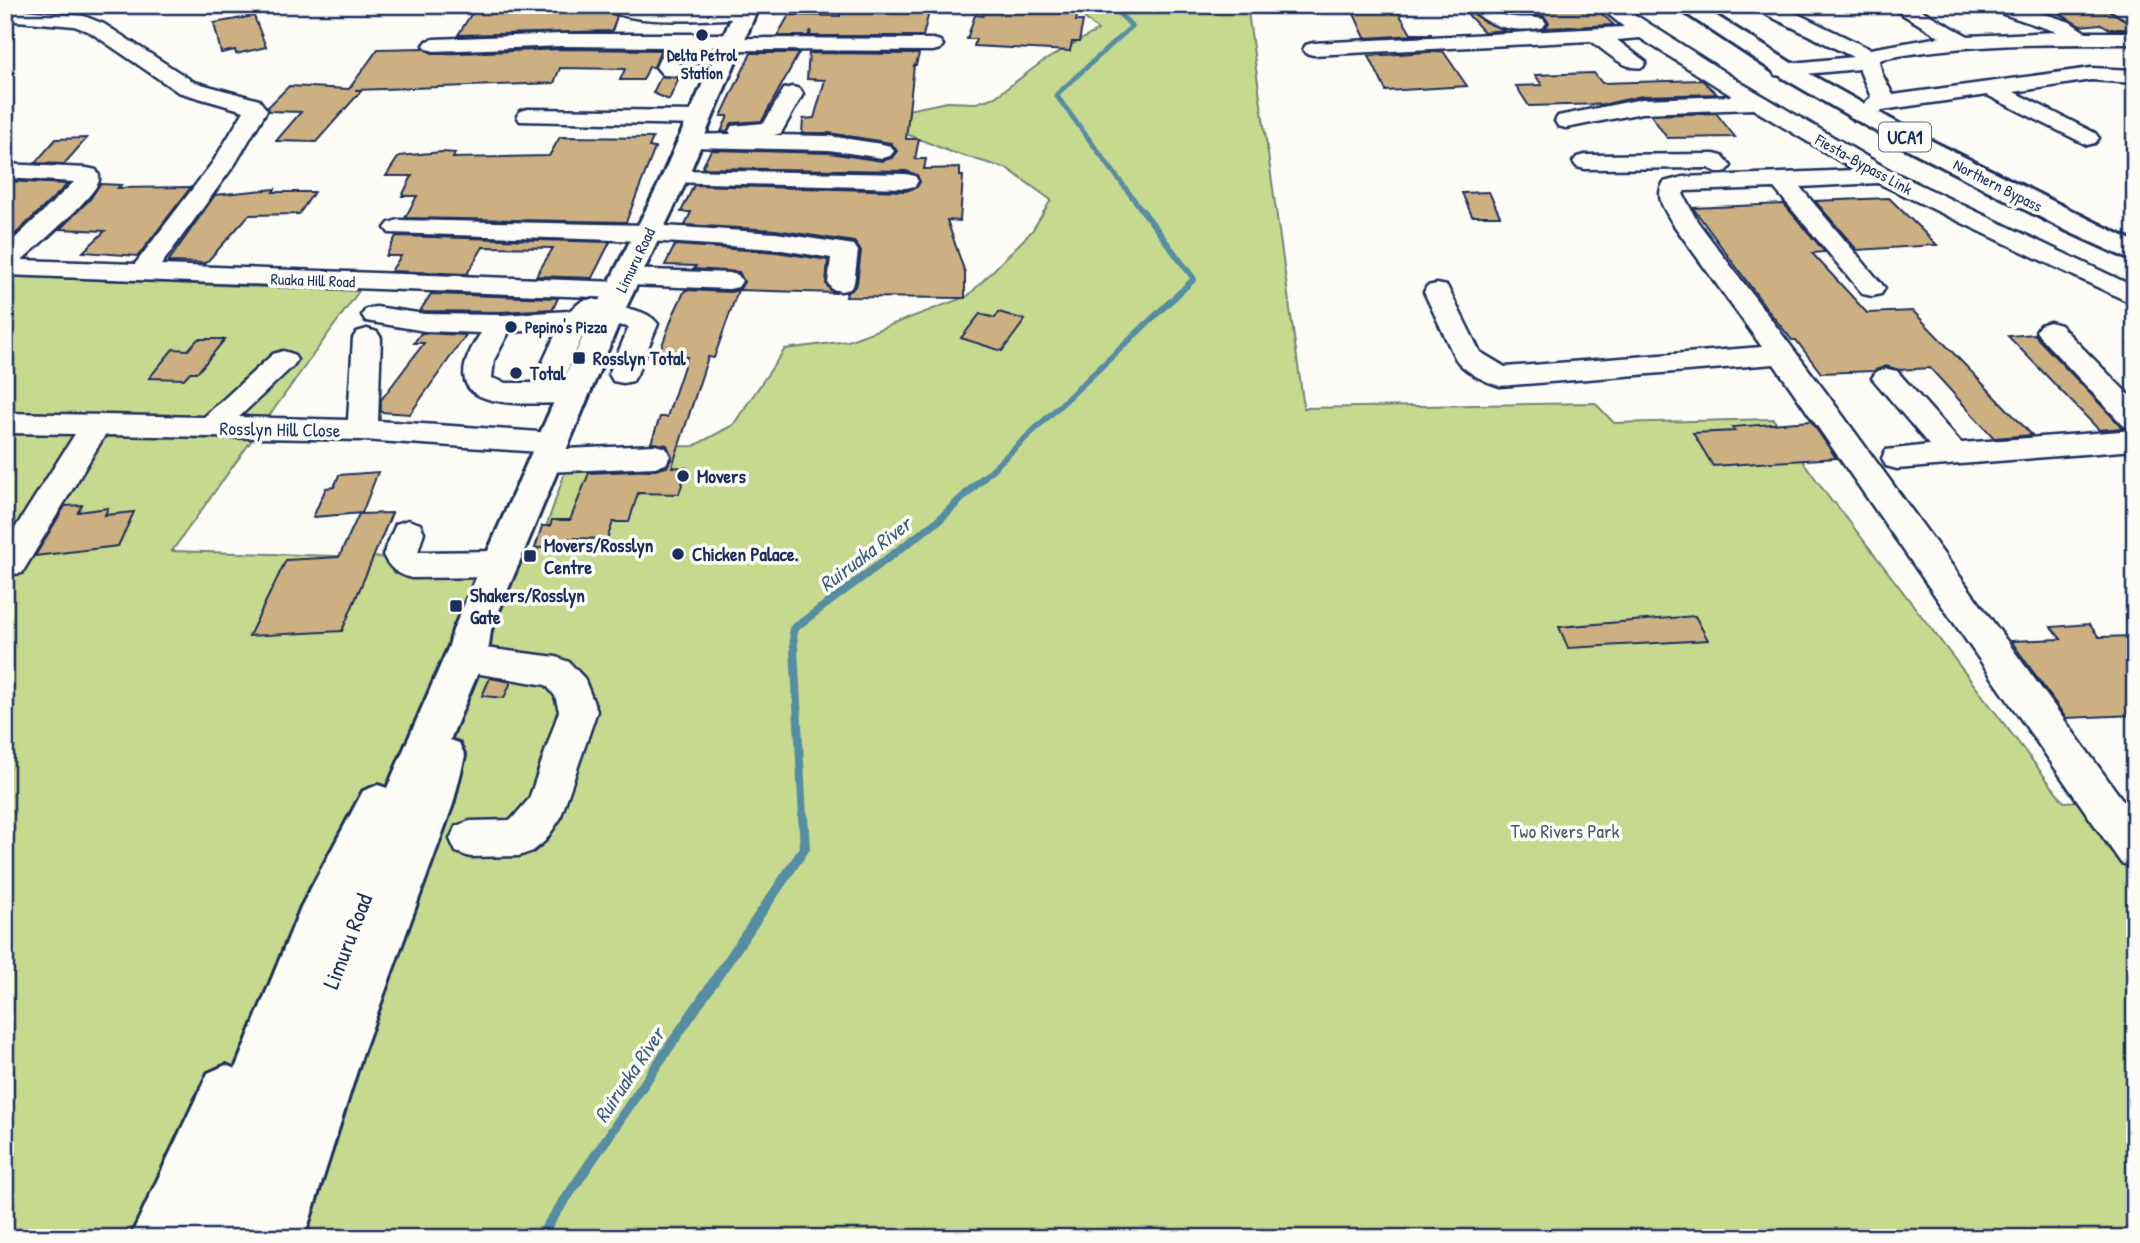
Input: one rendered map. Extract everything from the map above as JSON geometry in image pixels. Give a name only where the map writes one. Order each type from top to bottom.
[{"type":"main road","name":"Northern Bypass","points":[[1684,5],[1783,70],[1871,109],[2135,253]]},
{"type":"main road","name":"Limuru Road","points":[[231,1238],[403,800],[551,452],[573,393],[675,177],[722,51],[746,9]]},
{"type":"main road","name":"Limuru Road","points":[[157,1238],[255,1028],[317,922],[459,645],[470,645]]},
{"type":"main road","name":"Limuru Road","points":[[276,1238],[337,1055],[430,804],[470,645]]},
{"type":"main road","name":"Limuru Road","points":[[195,1238],[317,922]]},
{"type":"street","points":[[612,5],[626,12],[643,13],[746,9]]},
{"type":"street","points":[[1478,5],[1487,15],[1516,24],[1615,12]]},
{"type":"street","points":[[1762,5],[1847,44],[1869,60],[1883,98],[1871,109]]},
{"type":"street","points":[[1898,5],[1962,41]]},
{"type":"street","points":[[2001,5],[2071,31],[2079,35],[2078,38]]},
{"type":"street","points":[[2113,5],[2135,18]]},
{"type":"street","name":"Fiesta-Bypass Link","points":[[1615,12],[1882,176],[2135,297]]},
{"type":"street","points":[[5,14],[77,20],[97,28],[186,87],[251,105],[256,110],[223,164],[142,273]]},
{"type":"street","points":[[1313,49],[1644,32]]},
{"type":"street","points":[[1598,36],[1635,62]]},
{"type":"street","points":[[1783,70],[1869,60],[1887,51],[1962,41],[2135,38]]},
{"type":"street","points":[[434,45],[562,40],[818,59]]},
{"type":"street","points":[[688,71],[722,51],[933,45]]},
{"type":"street","points":[[1871,109],[1988,87],[2091,74],[2135,77]]},
{"type":"street","points":[[1988,87],[2087,138]]},
{"type":"street","points":[[528,116],[767,130],[775,126],[793,94]]},
{"type":"street","points":[[642,97],[696,124],[881,151]]},
{"type":"street","points":[[1566,121],[1642,106],[1758,102]]},
{"type":"street","points":[[1753,159],[1723,172],[1673,187],[1671,194],[1686,224],[1783,354],[2135,850]]},
{"type":"street","points":[[1585,162],[1723,172],[1782,180],[1882,176]]},
{"type":"street","points":[[5,171],[87,175],[87,181],[79,192],[5,265]]},
{"type":"street","points":[[675,177],[906,181]]},
{"type":"street","points":[[1782,180],[1872,288]]},
{"type":"street","points":[[398,228],[648,233],[776,241],[801,247],[845,251],[841,283]]},
{"type":"street","name":"Ruaka Hill Road","points":[[5,265],[618,296]]},
{"type":"street","points":[[363,430],[372,327],[397,319],[500,325],[576,319],[595,306],[618,296],[729,281]]},
{"type":"street","points":[[1437,292],[1469,358],[1500,377],[1783,354]]},
{"type":"street","points":[[618,296],[631,318],[644,324],[624,374]]},
{"type":"street","points":[[543,393],[576,319]]},
{"type":"street","points":[[500,325],[478,359],[475,372],[479,383],[502,393],[573,393]]},
{"type":"street","points":[[2050,331],[2135,419]]},
{"type":"street","points":[[211,427],[282,360]]},
{"type":"street","points":[[1887,378],[1954,454]]},
{"type":"street","name":"Rosslyn Hill Close","points":[[5,423],[363,430],[551,452],[655,456]]},
{"type":"street","points":[[10,564],[96,425]]},
{"type":"street","points":[[1897,458],[2135,440]]},
{"type":"street","points":[[408,532],[400,555],[403,561],[411,565],[502,564]]},
{"type":"street","points":[[470,645],[556,672],[572,689],[578,711],[540,818],[519,838],[470,839]]},
{"type":"green space","name":"Two Rivers Park","points":[[1070,5],[1247,5],[1304,408],[1595,403],[1614,423],[1773,419],[1832,502],[2064,802],[2135,797],[2135,1238],[5,1238],[5,276],[359,291],[172,551],[534,562],[573,449],[694,446],[733,425],[785,349],[848,341],[968,296],[1032,231],[1051,200],[1008,169],[951,152],[894,129],[888,114],[947,102],[976,103],[995,97],[1042,62],[1098,30]]},
{"type":"building","points":[[477,5],[575,5],[605,10],[617,16],[612,31],[458,35]]},
{"type":"building","points":[[1350,5],[1389,5],[1392,10],[1397,10],[1411,34],[1432,34],[1365,38]]},
{"type":"building","points":[[1459,5],[1466,5],[1482,21],[1506,30],[1484,32]]},
{"type":"building","points":[[1489,5],[1592,5],[1614,25],[1545,28],[1549,23],[1544,16],[1508,13]]},
{"type":"building","points":[[2046,5],[2100,5],[2135,26],[2135,29],[2110,29],[2101,24],[2080,26]]},
{"type":"building","points":[[841,8],[930,8],[923,36],[810,36],[811,30],[808,36],[777,36],[789,15],[840,16]]},
{"type":"building","points":[[986,8],[1078,12],[1076,21],[1083,21],[1079,42],[1072,42],[1070,51],[974,46],[976,39],[967,39],[975,15],[983,16]]},
{"type":"building","points":[[254,16],[266,47],[236,54],[235,50],[221,53],[214,23]]},
{"type":"building","points":[[423,48],[434,54],[562,49],[661,50],[654,67],[649,67],[643,80],[620,80],[625,69],[560,68],[554,83],[355,90],[362,90],[316,142],[276,141],[301,112],[269,111],[268,107],[289,86],[349,89],[378,49]]},
{"type":"building","points":[[1443,51],[1467,86],[1386,91],[1369,56]]},
{"type":"building","points":[[751,53],[799,53],[762,121],[732,123],[727,131],[721,132],[728,116],[721,116]]},
{"type":"building","points":[[809,53],[919,54],[914,65],[906,139],[919,139],[915,159],[926,159],[924,169],[960,168],[960,176],[963,176],[960,221],[947,220],[965,273],[965,298],[846,297],[845,293],[852,290],[857,283],[861,251],[854,242],[776,230],[685,225],[691,212],[681,212],[694,185],[906,191],[917,187],[920,182],[917,175],[906,171],[702,168],[711,150],[829,153],[882,161],[892,158],[897,151],[891,143],[829,133],[802,133],[803,119],[814,118],[825,80],[807,79]]},
{"type":"building","points":[[1594,73],[1602,83],[1702,80],[1717,94],[1642,96],[1606,104],[1529,106],[1516,86],[1542,85],[1535,75]]},
{"type":"building","points":[[661,76],[679,78],[669,100],[653,93]]},
{"type":"building","points":[[1716,113],[1735,137],[1667,138],[1651,115]]},
{"type":"building","points":[[560,137],[653,138],[649,147],[655,148],[626,222],[405,218],[417,196],[402,196],[412,176],[386,176],[399,156],[442,152],[455,153],[453,158],[549,156]]},
{"type":"building","points":[[87,138],[64,164],[35,163],[56,139]]},
{"type":"building","points":[[5,181],[68,184],[5,244]]},
{"type":"building","points":[[100,184],[121,185],[118,188],[191,187],[138,256],[83,252],[105,231],[60,229],[90,199]]},
{"type":"building","points":[[275,189],[273,192],[314,192],[299,214],[249,215],[206,263],[168,262],[215,195]]},
{"type":"building","points":[[1489,192],[1500,216],[1472,216],[1462,193]]},
{"type":"building","points":[[1889,198],[1937,245],[1857,250],[1815,201]]},
{"type":"building","points":[[1784,204],[1825,252],[1812,253],[1867,313],[1913,311],[2032,435],[1994,438],[1930,368],[1899,370],[1886,366],[1874,371],[1821,373],[1796,340],[1792,340],[1770,313],[1693,208]]},
{"type":"building","points":[[396,236],[610,242],[592,278],[536,276],[553,248],[483,247],[467,274],[391,271],[401,256],[386,256]]},
{"type":"building","points":[[675,245],[776,252],[828,260],[826,284],[830,290],[837,293],[739,290],[744,282],[739,272],[665,265]]},
{"type":"building","points":[[685,290],[738,290],[714,358],[708,357],[672,467],[687,468],[679,494],[638,493],[629,522],[613,522],[607,539],[570,538],[567,547],[535,548],[542,526],[550,526],[552,520],[570,520],[589,473],[667,467],[672,457],[667,445],[651,443],[660,417],[667,417],[687,357],[658,356],[674,313]]},
{"type":"building","points":[[431,294],[558,298],[553,309],[501,312],[420,311]]},
{"type":"building","points":[[999,312],[1025,320],[1002,351],[961,338],[980,314],[995,318]]},
{"type":"building","points":[[421,333],[466,335],[410,414],[381,412],[381,400],[424,343],[414,343]]},
{"type":"building","points":[[2035,334],[2123,428],[2099,430],[2008,336]]},
{"type":"building","points":[[198,339],[225,339],[198,372],[190,372],[184,379],[149,378],[173,349],[188,350]]},
{"type":"building","points":[[1811,421],[1836,458],[1713,466],[1693,433],[1735,431],[1732,427]]},
{"type":"building","points":[[378,472],[362,513],[313,517],[326,488],[334,487],[339,475]]},
{"type":"building","points":[[82,505],[78,512],[108,508],[105,515],[134,512],[118,546],[35,556],[65,506]]},
{"type":"building","points":[[392,513],[342,631],[249,636],[286,560],[339,557],[359,514]]},
{"type":"building","points":[[1695,616],[1708,640],[1568,648],[1559,627]]},
{"type":"building","points":[[2089,624],[2099,637],[2135,636],[2135,715],[2066,718],[2011,641],[2061,639],[2051,627]]},
{"type":"building","points":[[490,678],[511,682],[504,698],[482,696]]},
{"type":"waterway","name":"Ruiruaka River","points":[[1110,5],[1132,26],[1056,95],[1144,213]]},
{"type":"waterway","name":"Ruiruaka River","points":[[981,480],[1194,279],[1143,211]]},
{"type":"waterway","name":"Ruiruaka River","points":[[803,818],[793,629],[939,520],[983,478]]},
{"type":"waterway","name":"Ruiruaka River","points":[[539,1238],[805,848],[803,816]]},
{"type":"place","name":"Delta Petrol Station","points":[[702,35]]},
{"type":"place","name":"Pepino's Pizza","points":[[511,327]]},
{"type":"place","name":"Rosslyn Total","points":[[579,358]]},
{"type":"place","name":"Total","points":[[516,373]]},
{"type":"place","name":"Movers","points":[[683,476]]},
{"type":"place","name":"Chicken Palace.","points":[[678,554]]},
{"type":"place","name":"Movers/Rosslyn Centre","points":[[530,556]]},
{"type":"place","name":"Shakers/Rosslyn Gate","points":[[456,606]]}]
